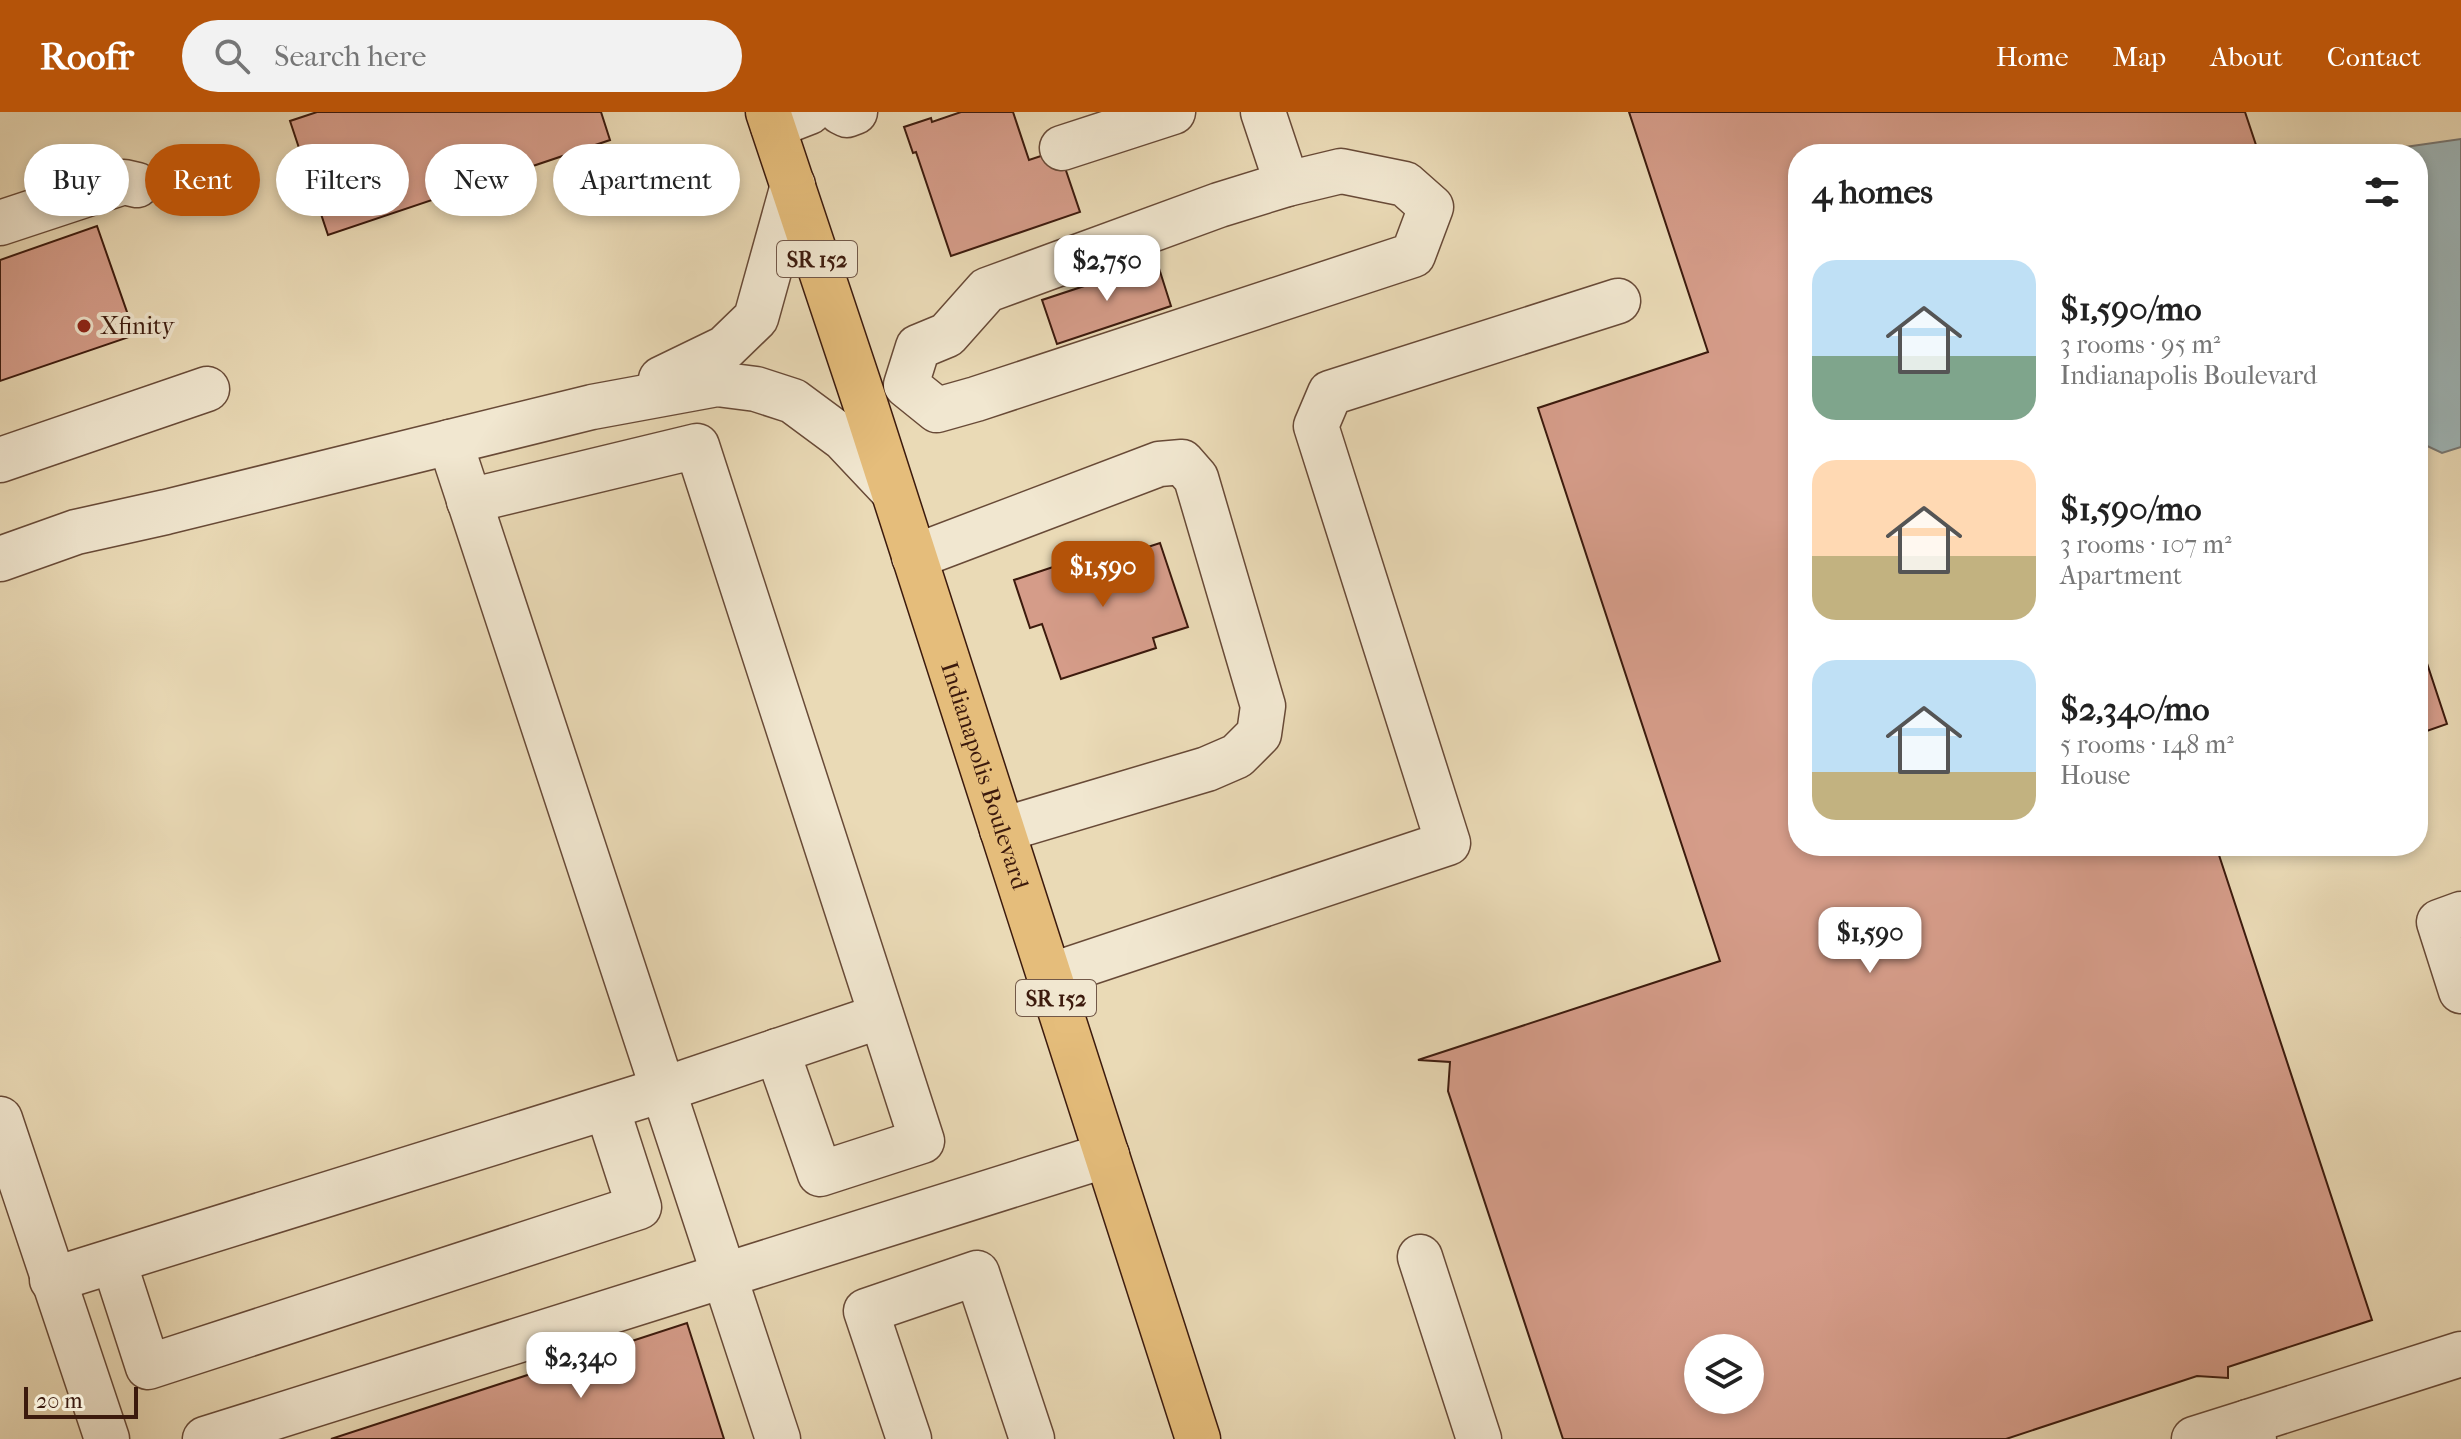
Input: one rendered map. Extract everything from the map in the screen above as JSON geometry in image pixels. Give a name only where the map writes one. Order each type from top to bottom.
[{"type":"main road","name":"Indianapolis Boulevard","points":[[783,117],[793,185],[1198,1439]]},
{"type":"lane","points":[[841,112],[847,115],[855,112]]},
{"type":"lane","points":[[1062,148],[1173,112]]},
{"type":"lane","points":[[1263,112],[1287,184]]},
{"type":"lane","points":[[1341,171],[1405,184],[1431,207],[1413,255],[937,410],[906,385],[918,347],[947,335],[987,290],[1219,205],[1341,171]]},
{"type":"lane","points":[[0,223],[124,182],[137,185]]},
{"type":"lane","points":[[592,407],[725,348],[756,318],[793,185]]},
{"type":"lane","points":[[1049,976],[1448,843],[1316,426],[1330,393],[1618,301]]},
{"type":"lane","points":[[0,559],[76,532],[592,407],[717,384],[756,389],[793,401],[843,438],[892,490]]},
{"type":"lane","points":[[864,400],[906,385]]},
{"type":"lane","points":[[0,460],[207,389]]},
{"type":"lane","points":[[450,442],[778,1439]]},
{"type":"lane","points":[[469,501],[697,446],[922,1141],[820,1174],[777,1051]]},
{"type":"lane","points":[[914,557],[1159,464],[1182,462],[1196,478],[1263,706],[1259,734],[1237,756],[1207,769],[1002,830]]},
{"type":"lane","points":[[2461,914],[2439,922],[2461,991]]},
{"type":"lane","points":[[52,1280],[607,1108],[881,1016]]},
{"type":"lane","points":[[114,1262],[148,1367],[639,1207],[607,1108]]},
{"type":"lane","points":[[0,1119],[107,1439]]},
{"type":"lane","points":[[205,1439],[1107,1155]]},
{"type":"lane","points":[[1420,1257],[1479,1439]]},
{"type":"lane","points":[[909,1439],[866,1311],[977,1273],[1032,1439]]},
{"type":"lane","points":[[2194,1439],[2251,1430],[2461,1354]]},
{"type":"water","points":[[2461,139],[2461,447],[2442,453],[2428,446],[2426,144]]},
{"type":"building","points":[[317,112],[601,112],[610,140],[598,144],[553,144],[553,159],[537,165],[537,144],[425,144],[425,202],[409,208],[409,144],[298,144],[290,121]]},
{"type":"building","points":[[961,112],[1013,112],[1029,160],[1059,150],[1080,212],[951,256],[916,152],[913,153],[904,127]]},
{"type":"building","points":[[1629,112],[2245,112],[2256,144],[1788,144],[1788,856],[2219,856],[2372,1320],[2228,1367],[2228,1378],[2197,1376],[2006,1439],[1563,1439],[1448,1091],[1450,1062],[1418,1060],[1720,961],[1538,408],[1708,352]]},
{"type":"building","points":[[322,216],[384,216],[328,235]]},
{"type":"building","points":[[97,226],[135,335],[0,381],[0,260]]},
{"type":"building","points":[[1157,262],[1171,306],[1057,344],[1042,300]]},
{"type":"building","points":[[1160,543],[1188,627],[1153,638],[1156,648],[1061,679],[1042,624],[1030,628],[1014,580],[1068,562],[1071,572]]},
{"type":"building","points":[[2428,666],[2447,724],[2428,731]]},
{"type":"building","points":[[687,1323],[724,1439],[331,1439]]},
{"type":"place","name":"Xfinity","points":[[84,326]]}]
